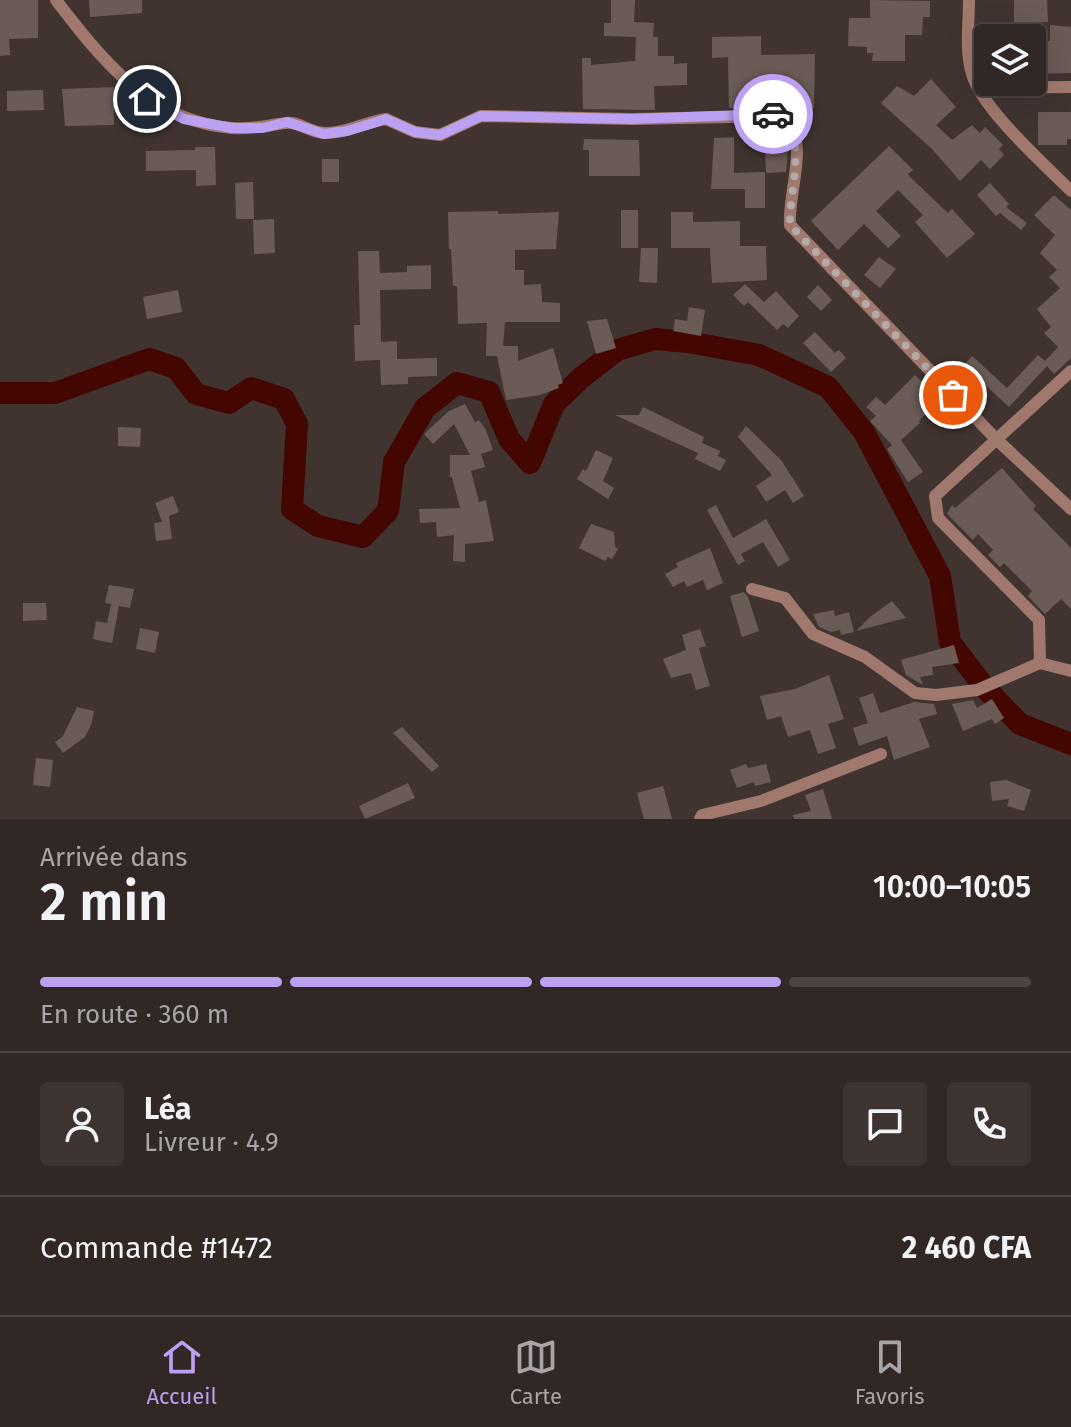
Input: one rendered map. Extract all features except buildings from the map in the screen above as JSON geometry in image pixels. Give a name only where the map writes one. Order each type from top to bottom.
[{"type":"street","points":[[56,0],[103,60],[147,99],[184,119],[232,128],[263,128],[287,122],[324,134],[347,131],[386,119],[415,132],[440,135],[481,116],[632,119],[780,116],[794,130],[796,163],[788,205],[790,225],[996,439],[1071,509]]},
{"type":"street","points":[[969,0],[969,55],[974,79]]},
{"type":"street","points":[[1046,87],[1071,87]]},
{"type":"street","points":[[984,96],[1008,126],[1071,191]]},
{"type":"street","points":[[1040,663],[1039,620],[938,518],[935,496],[1071,371]]},
{"type":"street","points":[[752,589],[785,598],[813,634],[865,657],[915,693],[936,695],[977,690],[1040,663],[1071,671]]},
{"type":"street","points":[[700,819],[702,815],[761,801],[881,754]]},
{"type":"waterway","points":[[0,393],[55,393],[149,359],[176,368],[196,394],[229,403],[251,388],[284,399],[297,424],[292,509],[318,526],[363,537],[388,511],[394,462],[425,408],[457,383],[489,392],[509,439],[530,463],[554,404],[617,350],[655,339],[759,355],[828,387],[864,432],[940,576],[950,642],[985,688],[1020,724],[1071,744]]},
{"type":"way so far","points":[[773,114],[780,116],[794,130],[796,163],[788,205],[790,225],[953,395]]},
{"type":"route","points":[[147,99],[184,119],[232,128],[263,128],[287,122],[324,134],[347,131],[386,119],[415,132],[440,135],[481,116],[632,119],[773,114]]}]
